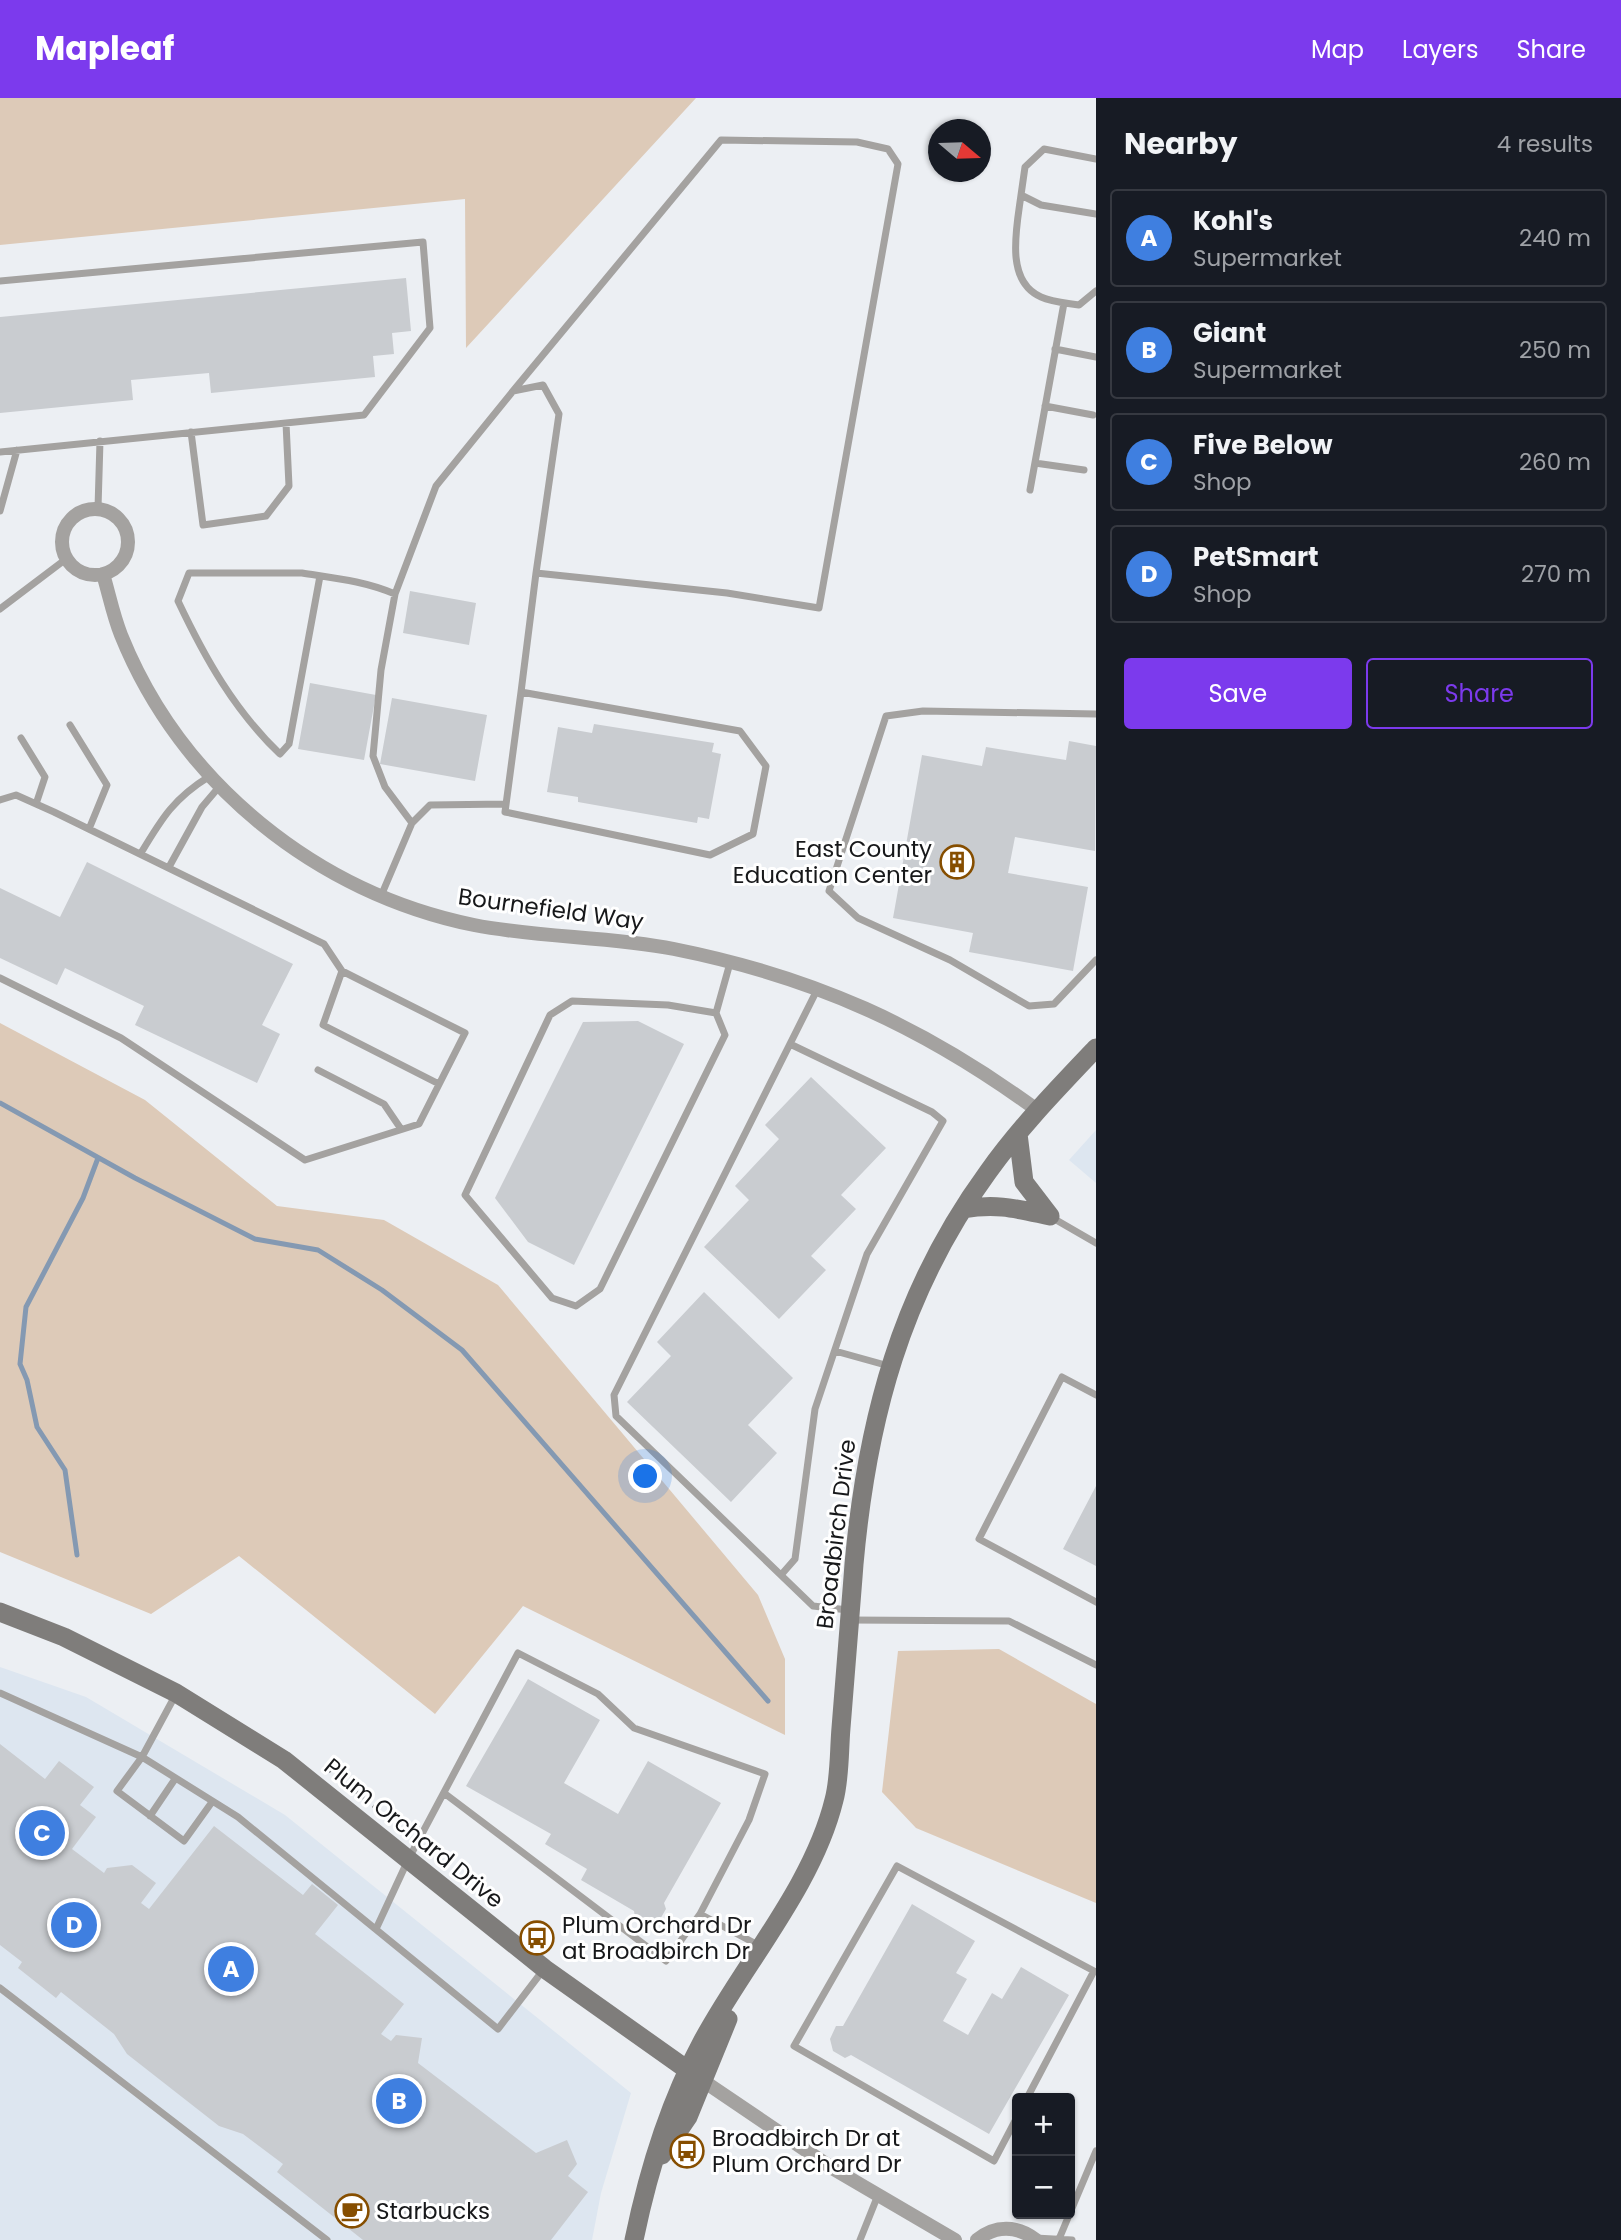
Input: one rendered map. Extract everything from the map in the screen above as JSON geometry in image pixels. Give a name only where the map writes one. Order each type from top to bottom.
[{"type":"street","points":[[98,508],[117,516],[128,534],[126,555],[120,564],[103,574],[82,573],[66,559],[62,549],[64,529],[78,513],[98,508]]},
{"type":"street","name":"Bournefield Way","points":[[103,574],[121,635],[148,686],[190,753],[215,781],[294,850],[336,876],[381,897],[474,925],[672,949],[730,963],[856,1003],[924,1035],[974,1064],[1037,1110]]},
{"type":"street","name":"Broadbirch Drive","points":[[634,2240],[651,2171],[688,2117],[702,2042],[762,1947],[816,1850],[835,1799],[860,1494],[878,1401],[922,1284],[963,1209],[1018,1134],[1096,1048]]},
{"type":"street","points":[[1018,1134],[1024,1182],[1050,1216]]},
{"type":"street","points":[[963,1209],[988,1205],[1013,1206],[1050,1216]]},
{"type":"street","name":"Plum Orchard Drive","points":[[0,1612],[64,1637],[176,1693],[284,1760],[545,1969],[832,2168],[954,2240]]},
{"type":"street","points":[[977,2240],[992,2231],[1006,2228],[1021,2231],[1035,2239]]},
{"type":"lane","points":[[412,823],[385,787],[373,756],[381,670],[395,594],[436,486],[721,141],[857,142],[888,149],[898,164],[819,608],[727,593],[536,573]]},
{"type":"lane","points":[[1096,159],[1044,149],[1025,167],[1014,249],[1023,281],[1039,297],[1079,305],[1096,290]]},
{"type":"lane","points":[[1021,195],[1041,205],[1096,214]]},
{"type":"lane","points":[[0,281],[423,242],[430,328],[364,415],[0,452]]},
{"type":"lane","points":[[1030,489],[1064,303]]},
{"type":"lane","points":[[1055,349],[1096,357]]},
{"type":"lane","points":[[513,391],[543,385],[559,414],[536,573],[505,812],[710,855],[753,834],[766,766],[740,731],[521,692]]},
{"type":"lane","points":[[1045,406],[1093,415]]},
{"type":"lane","points":[[191,432],[203,525],[266,516],[289,486],[286,423]]},
{"type":"lane","points":[[98,508],[100,441]]},
{"type":"lane","points":[[0,511],[17,450]]},
{"type":"lane","points":[[1035,463],[1084,470]]},
{"type":"lane","points":[[0,609],[66,559]]},
{"type":"lane","points":[[320,576],[289,744],[280,754],[253,728],[207,663],[177,601],[189,573],[302,573],[320,576],[374,585],[395,594]]},
{"type":"lane","points":[[1096,714],[923,712],[886,716],[829,891],[858,918],[950,960],[1029,1006],[1054,1004],[1096,960]]},
{"type":"lane","points":[[70,725],[107,785],[89,829]]},
{"type":"lane","points":[[21,738],[45,778],[36,804]]},
{"type":"lane","points":[[141,853],[167,808],[187,790],[215,781]]},
{"type":"lane","points":[[169,867],[215,781]]},
{"type":"lane","points":[[0,800],[16,795],[141,853],[324,944],[342,971],[465,1033],[419,1124],[305,1160],[121,1038],[0,978]]},
{"type":"lane","points":[[381,897],[412,823],[430,805],[506,804]]},
{"type":"lane","points":[[716,1013],[668,1005],[572,1001],[550,1015],[466,1195],[552,1298],[576,1306],[600,1289],[725,1035],[716,1013],[730,963]]},
{"type":"lane","points":[[342,971],[323,1025],[439,1084]]},
{"type":"lane","points":[[817,990],[614,1395],[615,1416],[813,1606],[850,1615],[1009,1621],[1096,1665]]},
{"type":"lane","points":[[781,1575],[795,1559],[816,1409],[867,1254],[943,1121],[932,1112],[790,1044]]},
{"type":"lane","points":[[318,1070],[384,1104],[401,1129]]},
{"type":"lane","points":[[1050,1216],[1096,1244]]},
{"type":"lane","points":[[835,1351],[890,1367]]},
{"type":"lane","points":[[1096,1395],[1062,1377],[979,1539],[1096,1602]]},
{"type":"lane","points":[[376,1929],[408,1860],[518,1653],[598,1694],[634,1728],[765,1774],[749,1820],[699,1914],[666,1961],[444,1793]]},
{"type":"lane","points":[[0,1693],[142,1758],[238,1817],[498,2029],[545,1969]]},
{"type":"lane","points":[[176,1693],[142,1758],[117,1791],[184,1841],[212,1802]]},
{"type":"lane","points":[[0,1700],[12,1699]]},
{"type":"lane","points":[[150,1816],[176,1779]]},
{"type":"lane","points":[[1012,2127],[994,2161],[794,2046],[897,1866],[1094,1971],[1030,2093]]},
{"type":"lane","points":[[699,1914],[762,1947]]},
{"type":"lane","points":[[0,1988],[327,2240]]},
{"type":"lane","points":[[1059,2239],[1096,2151]]},
{"type":"lane","points":[[860,2240],[879,2194]]},
{"type":"lane","points":[[1035,2239],[1072,2240]]},
{"type":"shaded area","points":[[0,98],[696,98],[466,348],[465,199],[0,245]]},
{"type":"shaded area","points":[[0,1023],[145,1100],[277,1206],[384,1220],[498,1285],[758,1595],[785,1659],[785,1735],[523,1606],[435,1714],[239,1556],[151,1614],[0,1552]]},
{"type":"shaded area","points":[[1096,1130],[1096,1183],[1069,1160]]},
{"type":"shaded area","points":[[999,1649],[1096,1704],[1096,1903],[916,1828],[882,1792],[898,1651]]},
{"type":"shaded area","points":[[0,1667],[86,1697],[285,1815],[631,2093],[601,2193],[592,2240],[0,2240]]},
{"type":"building","points":[[406,278],[411,331],[392,333],[394,354],[373,356],[375,377],[211,393],[209,373],[131,380],[133,400],[0,413],[0,317]]},
{"type":"building","points":[[410,591],[476,603],[469,645],[403,633]]},
{"type":"building","points":[[310,683],[376,695],[364,760],[298,749]]},
{"type":"building","points":[[392,698],[487,715],[475,781],[380,764]]},
{"type":"building","points":[[594,724],[714,743],[712,752],[721,754],[709,819],[698,817],[697,823],[578,802],[578,797],[547,792],[558,727],[592,733]]},
{"type":"building","name":"East County Education Center","points":[[1069,741],[1096,746],[1095,851],[1015,837],[1008,873],[1088,887],[1073,971],[969,952],[973,933],[893,918],[922,755],[982,766],[986,747],[1066,760]]},
{"type":"building","points":[[87,862],[293,964],[262,1025],[280,1034],[257,1083],[135,1025],[144,1006],[65,968],[57,985],[0,958],[0,888],[60,917]]},
{"type":"building","points":[[638,1021],[684,1044],[574,1265],[528,1242],[495,1198],[583,1022]]},
{"type":"building","points":[[811,1077],[886,1148],[841,1195],[856,1209],[811,1256],[826,1270],[779,1319],[704,1247],[749,1200],[735,1186],[779,1139],[765,1125]]},
{"type":"building","points":[[704,1292],[793,1378],[748,1425],[777,1453],[731,1502],[627,1402],[671,1356],[657,1342]]},
{"type":"building","points":[[1096,1486],[1096,1566],[1063,1549]]},
{"type":"building","points":[[528,1679],[600,1720],[564,1783],[618,1814],[648,1761],[721,1803],[664,1903],[666,1909],[659,1921],[647,1924],[635,1917],[634,1911],[581,1880],[587,1869],[545,1844],[551,1834],[466,1786]]},
{"type":"building","points":[[0,1744],[45,1779],[59,1761],[94,1787],[80,1805],[96,1817],[72,1849],[104,1873],[107,1868],[132,1865],[156,1883],[141,1903],[149,1909],[214,1826],[303,1895],[312,1884],[338,1905],[315,1934],[404,2004],[381,2034],[391,2041],[396,2035],[422,2038],[418,2063],[536,2153],[567,2140],[577,2164],[568,2176],[588,2192],[551,2240],[363,2240],[277,2172],[283,2164],[243,2134],[219,2126],[127,2054],[114,2034],[61,1992],[56,1998],[18,1968],[22,1962],[0,1945]]},
{"type":"building","points":[[912,1904],[975,1941],[956,1973],[967,1979],[943,2021],[968,2035],[992,1993],[1002,1999],[1021,1967],[1069,1995],[989,2134],[851,2055],[845,2058],[833,2051],[830,2039],[836,2026],[843,2026]]},
{"type":"waterway","points":[[0,1103],[135,1178],[255,1239],[318,1250],[382,1290],[462,1350],[768,1701]]},
{"type":"waterway","points":[[77,1555],[65,1470],[37,1427],[27,1380],[20,1364],[26,1307],[83,1198],[98,1158]]},
{"type":"place","name":"East County Education Center","points":[[957,862]]},
{"type":"place","name":"Five Below","points":[[42,1833]]},
{"type":"place","name":"PetSmart","points":[[74,1925]]},
{"type":"place","name":"Plum Orchard Dr at Broadbirch Dr","points":[[537,1938]]},
{"type":"place","name":"Kohl's","points":[[231,1969]]},
{"type":"place","name":"Giant","points":[[399,2101]]},
{"type":"place","name":"Broadbirch Dr at Plum Orchard Dr","points":[[687,2151]]},
{"type":"place","name":"Starbucks","points":[[352,2211]]}]
